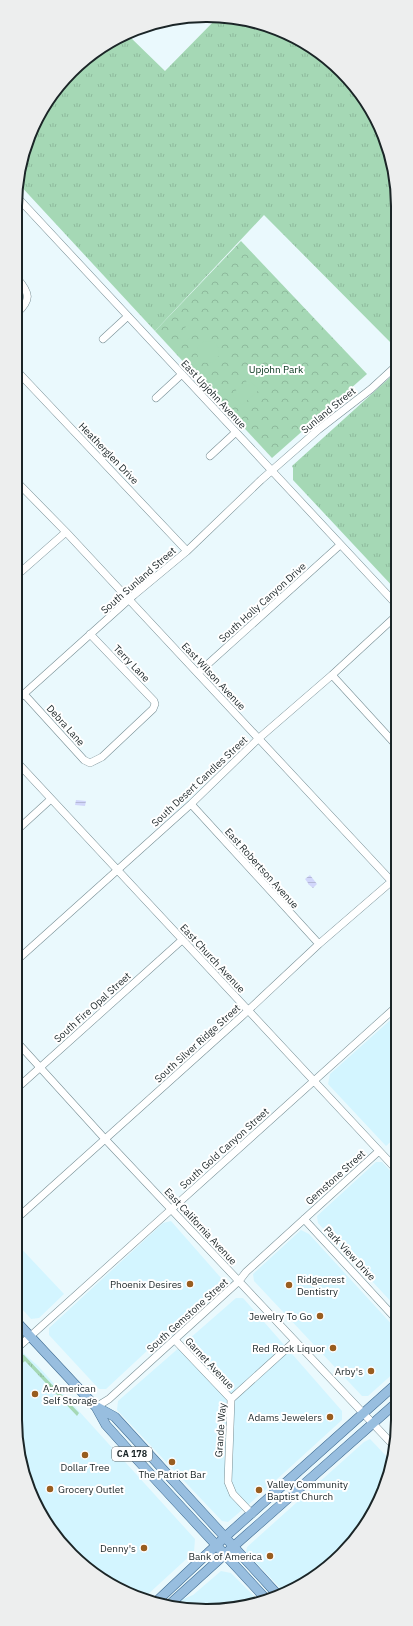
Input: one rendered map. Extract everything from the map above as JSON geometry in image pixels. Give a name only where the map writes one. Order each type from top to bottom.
[{"type":"main road","name":"CA 178","points":[[22,1327],[96,1407],[106,1425],[216,1546]]},
{"type":"main road","points":[[159,1598],[391,1388]]},
{"type":"main road","name":"CA 178","points":[[96,1407],[115,1417],[234,1546]]},
{"type":"main road","points":[[174,1601],[391,1408]]},
{"type":"main road","points":[[216,1546],[262,1595]]},
{"type":"main road","points":[[234,1546],[274,1591]]},
{"type":"street","name":"East Upjohn Avenue","points":[[22,202],[391,599]]},
{"type":"street","points":[[22,285],[26,290],[27,301],[22,309]]},
{"type":"street","points":[[103,339],[128,316]]},
{"type":"street","name":"Sunland Street","points":[[272,471],[332,418],[371,389],[391,371]]},
{"type":"street","points":[[156,398],[182,374]]},
{"type":"street","name":"Heatherglen Drive","points":[[22,376],[187,551]]},
{"type":"street","points":[[210,456],[236,432]]},
{"type":"street","name":"South Sunland Street","points":[[24,694],[90,634],[187,551],[272,471]]},
{"type":"street","name":"East Wilson Avenue","points":[[22,487],[66,532],[391,881]]},
{"type":"street","points":[[22,571],[66,532]]},
{"type":"street","name":"South Holly Canyon Drive","points":[[198,673],[340,545]]},
{"type":"street","name":"South Desert Candles Street","points":[[22,955],[91,892],[118,870],[191,804],[258,739],[332,676],[391,621]]},
{"type":"street","name":"Terry Lane","points":[[90,634],[154,701],[155,706],[102,757],[96,760]]},
{"type":"street","points":[[332,676],[391,740]]},
{"type":"street","name":"Debra Lane","points":[[24,694],[84,760],[90,763],[96,760]]},
{"type":"street","name":"East Church Avenue","points":[[22,768],[391,1164]]},
{"type":"street","points":[[22,826],[51,799]]},
{"type":"street","name":"East Robertson Avenue","points":[[191,804],[319,944]]},
{"type":"street","name":"South Silver Ridge Street","points":[[22,1214],[319,944],[391,886]]},
{"type":"street","name":"South Fire Opal Street","points":[[22,1084],[182,940]]},
{"type":"street","name":"South Gold Canyon Street","points":[[22,1344],[391,1012]]},
{"type":"street","name":"East California Avenue","points":[[22,1048],[171,1210],[390,1441]]},
{"type":"street","name":"Gemstone Street","points":[[304,1219],[379,1151]]},
{"type":"street","name":"South Gemstone Street","points":[[96,1407],[109,1399],[175,1340],[304,1219]]},
{"type":"street","name":"Park View Drive","points":[[304,1219],[391,1314]]},
{"type":"street","name":"Garnet Avenue","points":[[175,1340],[231,1399]]},
{"type":"street","name":"Grande Way","points":[[252,1514],[233,1494],[228,1482],[231,1399],[295,1341]]},
{"type":"shaded area","points":[[76,800],[86,801],[85,806],[75,805]]},
{"type":"shaded area","points":[[310,875],[317,884],[313,888],[305,879]]},
{"type":"shaded area","points":[[391,1019],[391,1142],[386,1146],[328,1084],[330,1074]]},
{"type":"shaded area","points":[[376,1162],[382,1162],[391,1172],[391,1302],[318,1223],[317,1216]]},
{"type":"shaded area","points":[[171,1221],[221,1278],[220,1283],[106,1389],[99,1389],[49,1335],[49,1328],[163,1223]]},
{"type":"shaded area","points":[[301,1230],[309,1234],[391,1324],[391,1375],[368,1396],[362,1396],[254,1281],[253,1274]]},
{"type":"shaded area","points":[[22,1249],[64,1294],[39,1318],[31,1319],[22,1309]]},
{"type":"shaded area","points":[[236,1298],[243,1298],[342,1411],[342,1420],[228,1522],[222,1521],[117,1410],[118,1401]]},
{"type":"shaded area","points":[[22,1352],[38,1366],[195,1539],[194,1552],[148,1594],[125,1585],[94,1566],[76,1550],[60,1532],[41,1501],[28,1467],[22,1432]]},
{"type":"shaded area","points":[[370,1439],[387,1457],[385,1467],[377,1490],[366,1512],[353,1532],[337,1550],[309,1573],[281,1588],[246,1552],[247,1547],[364,1442]]},
{"type":"shaded area","points":[[221,1571],[231,1573],[256,1598],[219,1604],[194,1604],[180,1602],[193,1595]]},
{"type":"green space","points":[[213,22],[219,22],[254,28],[288,41],[319,60],[337,76],[353,94],[366,114],[377,136],[385,159],[391,194],[391,343],[264,215],[155,331],[23,188],[28,159],[36,136],[47,114],[60,94],[76,76],[94,60],[131,38],[165,71]]},
{"type":"green space","name":"Upjohn Park","points":[[241,241],[367,374],[272,458],[155,331]]},
{"type":"green space","points":[[188,325],[196,332],[184,343],[177,335]]},
{"type":"green space","points":[[208,341],[216,344],[219,352],[216,360],[208,363],[200,360],[197,352],[200,344]]},
{"type":"green space","points":[[391,377],[391,585],[293,480],[292,466]]},
{"type":"green space","points":[[249,379],[259,390],[242,405],[232,394]]},
{"type":"green space","points":[[22,1354],[79,1413],[77,1416],[25,1361],[22,1364]]},
{"type":"place","name":"Phoenix Desires","points":[[190,1284]]},
{"type":"place","name":"Ridgecrest Dentistry","points":[[289,1285]]},
{"type":"place","name":"Jewelry To Go","points":[[320,1316]]},
{"type":"place","name":"Red Rock Liquor","points":[[333,1348]]},
{"type":"place","name":"Arby's","points":[[371,1371]]},
{"type":"place","name":"A-American Self Storage","points":[[35,1394]]},
{"type":"place","name":"Adams Jewelers","points":[[330,1417]]},
{"type":"place","name":"Dollar Tree","points":[[85,1455]]},
{"type":"place","name":"The Patriot Bar","points":[[172,1462]]},
{"type":"place","name":"Grocery Outlet","points":[[50,1489]]},
{"type":"place","name":"Valley Community Baptist Church","points":[[259,1490]]},
{"type":"place","name":"Denny's","points":[[144,1548]]},
{"type":"place","name":"Bank of America","points":[[270,1556]]}]
